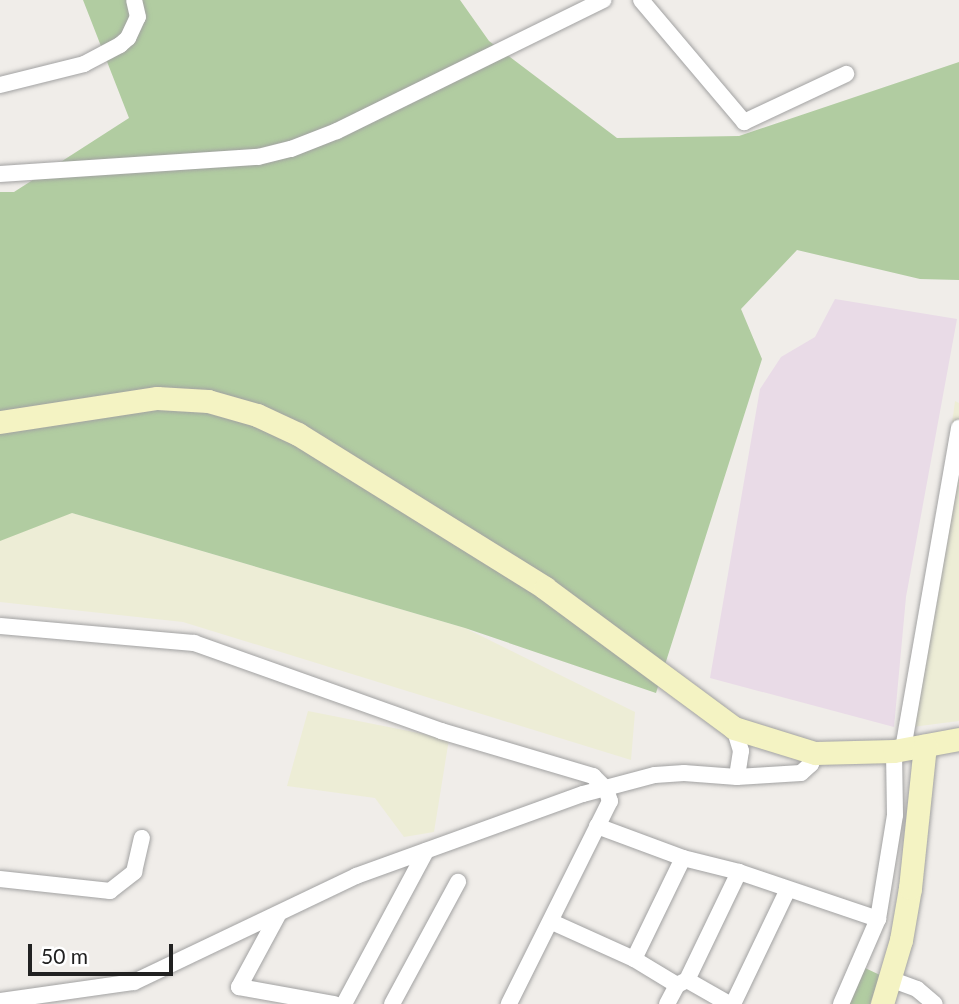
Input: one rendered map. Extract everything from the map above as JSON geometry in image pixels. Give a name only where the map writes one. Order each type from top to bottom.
[{"type":"street","points":[[0,85],[84,64],[120,45],[138,18],[134,0]]},
{"type":"street","points":[[0,174],[258,157],[291,149],[337,131],[603,0]]},
{"type":"street","points":[[640,0],[744,122],[846,74]]},
{"type":"street","points":[[0,422],[158,398],[208,401],[257,415],[298,434],[545,588],[734,727],[815,753],[907,749],[959,739]]},
{"type":"street","points":[[841,1004],[878,919],[959,428]]},
{"type":"street","points":[[0,626],[194,643],[441,731],[593,776],[607,789],[610,801],[509,1004]]},
{"type":"street","points":[[734,727],[741,751],[737,778]]},
{"type":"street","points":[[882,1004],[901,940],[910,888],[907,749]]},
{"type":"street","points":[[0,1001],[134,982],[356,876],[583,794],[655,775],[684,773],[737,778],[801,773],[811,764],[815,753]]},
{"type":"street","points":[[597,826],[683,858],[740,872],[878,919]]},
{"type":"street","points":[[0,879],[110,891],[134,872],[142,838]]},
{"type":"street","points":[[344,1004],[426,852]]},
{"type":"street","points":[[634,959],[683,858]]},
{"type":"street","points":[[667,1004],[682,982],[740,872]]},
{"type":"street","points":[[392,1004],[458,882]]},
{"type":"street","points":[[552,922],[731,1004],[788,889]]},
{"type":"street","points":[[278,915],[239,987],[334,1004]]},
{"type":"street","points":[[890,979],[917,989],[935,1004]]},
{"type":"shaded area","points":[[835,299],[957,319],[906,597],[894,727],[710,678],[760,389],[781,357],[815,337]]},
{"type":"green space","points":[[83,0],[460,0],[489,41],[617,138],[739,136],[959,62],[959,280],[920,279],[797,250],[741,309],[762,359],[656,693],[465,628],[72,513],[0,541],[0,192],[14,192],[129,118]]},
{"type":"green space","points":[[955,401],[959,403],[959,721],[912,727]]},
{"type":"green space","points":[[72,513],[465,628],[635,712],[631,760],[183,622],[0,602],[0,520]]},
{"type":"green space","points":[[308,711],[449,739],[434,832],[404,837],[375,798],[287,786]]},
{"type":"green space","points":[[865,968],[880,975],[870,1004],[849,1004]]}]
